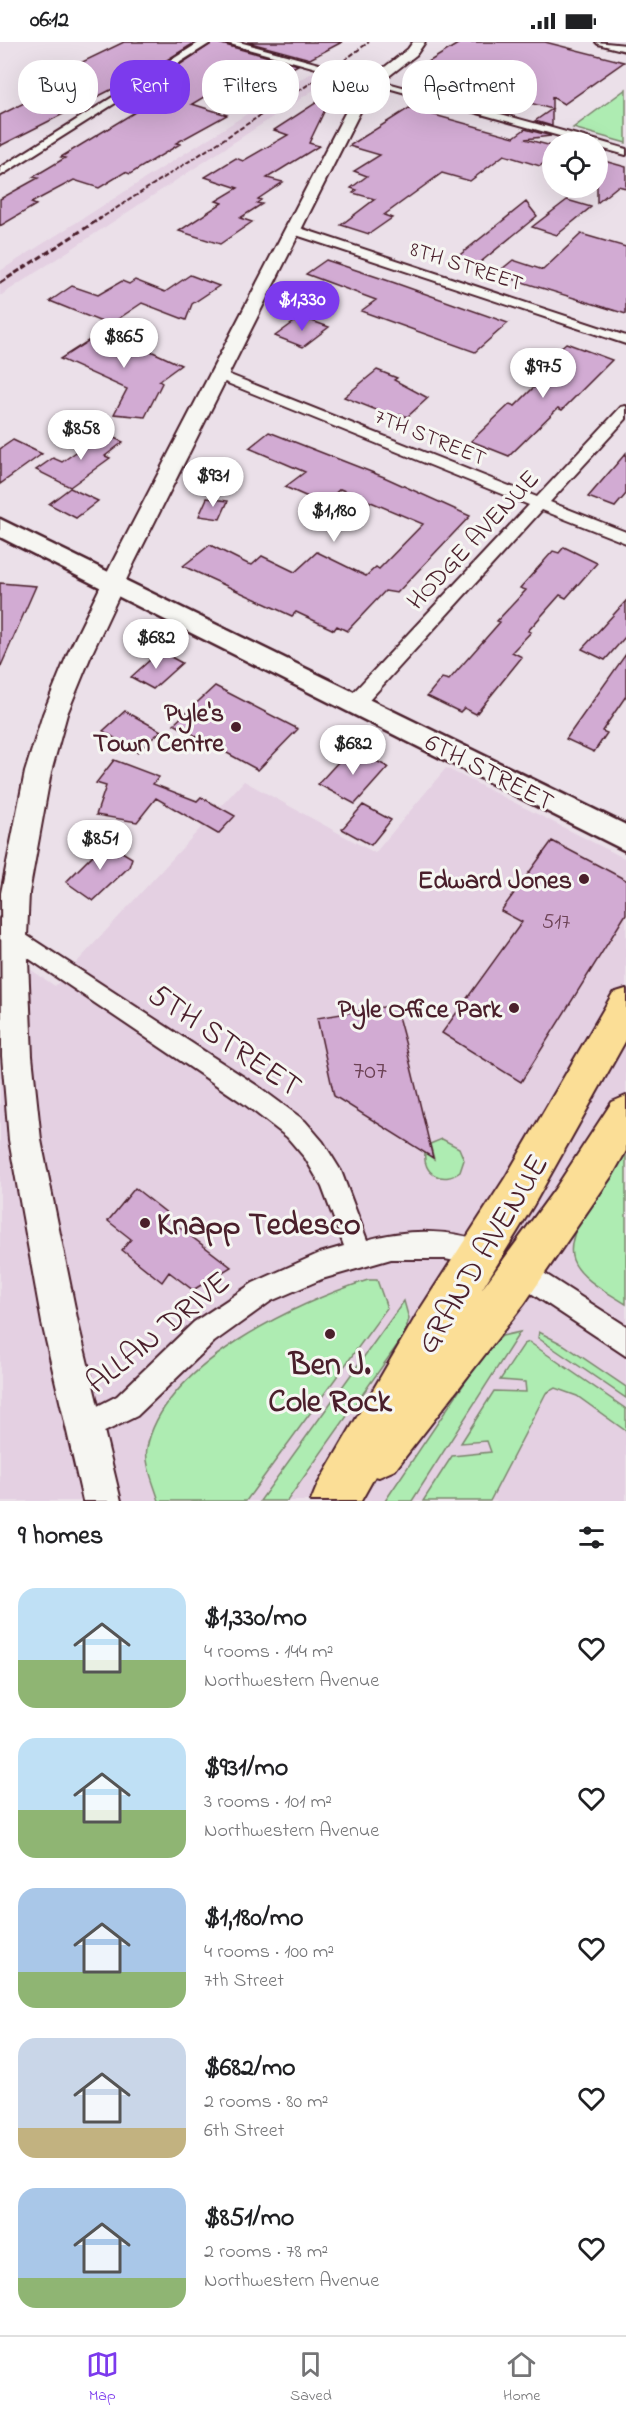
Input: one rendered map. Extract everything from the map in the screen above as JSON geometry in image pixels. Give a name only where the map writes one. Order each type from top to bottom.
[{"type":"main road","name":"6TH STREET","points":[[0,527],[626,839]]},
{"type":"main road","name":"GRAND AVENUE","points":[[336,1501],[434,1326],[590,1071],[626,1005]]},
{"type":"main road","name":"GRAND AVENUE","points":[[340,1501],[464,1350],[522,1272],[599,1161],[626,1115]]},
{"type":"street","points":[[2,170],[207,42]]},
{"type":"street","points":[[228,42],[311,65]]},
{"type":"street","points":[[390,68],[412,52],[419,42]]},
{"type":"street","points":[[601,42],[626,48]]},
{"type":"street","points":[[390,87],[554,132]]},
{"type":"street","points":[[102,1501],[41,1236],[25,1140],[6,931],[38,772],[59,704],[113,584],[352,114]]},
{"type":"street","points":[[608,147],[626,152]]},
{"type":"street","name":"8TH STREET","points":[[294,230],[626,340]]},
{"type":"street","name":"7TH STREET","points":[[220,375],[626,538]]},
{"type":"street","name":"HODGE AVENUE","points":[[355,704],[626,410]]},
{"type":"street","name":"5TH STREET","points":[[6,931],[251,1095],[296,1129],[314,1150],[332,1180],[358,1253]]},
{"type":"street","name":"ALLAN DRIVE","points":[[84,1428],[127,1406],[204,1332],[262,1292],[320,1266],[358,1253],[391,1246],[445,1246],[480,1253]]},
{"type":"street","points":[[522,1272],[626,1342]]},
{"type":"shaded area","points":[[311,73],[311,92],[299,100],[299,81]]},
{"type":"shaded area","points":[[247,114],[277,114],[0,296],[0,271]]},
{"type":"shaded area","points":[[446,768],[626,859],[626,1501],[0,1501],[0,949],[55,986],[244,781],[375,853]]},
{"type":"green space","points":[[626,89],[626,143],[608,138],[608,132],[587,132],[573,128]]},
{"type":"green space","points":[[442,1139],[459,1148],[464,1160],[460,1172],[453,1176],[435,1175],[427,1167],[425,1153],[434,1159],[430,1144]]},
{"type":"green space","points":[[626,1150],[626,1304],[582,1274],[573,1260],[571,1248],[574,1234],[589,1203]]},
{"type":"green space","points":[[368,1280],[377,1280],[387,1308],[246,1501],[159,1501],[148,1468],[147,1448],[158,1418],[178,1390],[205,1364],[271,1321],[338,1290]]},
{"type":"green space","points":[[404,1301],[409,1319],[403,1337],[287,1501],[260,1501]]},
{"type":"green space","points":[[520,1332],[412,1501],[385,1501],[484,1354],[502,1336]]},
{"type":"green space","points":[[539,1332],[564,1345],[626,1387],[626,1398],[538,1338]]},
{"type":"green space","points":[[529,1342],[626,1409],[626,1431],[577,1396],[555,1388],[546,1393],[490,1501],[423,1501],[452,1456],[491,1452],[487,1441],[461,1443],[494,1391],[526,1392],[525,1382],[500,1380],[524,1344]]},
{"type":"building","points":[[124,42],[196,42],[167,60],[110,60],[110,90],[98,96],[98,60],[86,60]]},
{"type":"building","points":[[214,42],[280,60],[202,60],[202,98],[192,104],[202,107],[202,114],[227,115],[176,143],[180,144],[130,174],[125,172],[99,188],[74,180],[31,203],[36,205],[0,226],[0,199],[38,178],[33,177],[65,158],[61,157],[132,114],[190,114],[190,60],[187,60]]},
{"type":"building","points":[[247,42],[342,42],[310,59]]},
{"type":"building","points":[[461,42],[545,42],[624,62],[564,104],[552,97],[552,109],[537,105],[537,60],[431,60]]},
{"type":"building","points":[[18,106],[18,114],[63,114],[0,146],[0,115]]},
{"type":"building","points":[[311,106],[311,114],[323,114],[309,143],[319,146],[267,178],[283,182],[258,199],[261,200],[257,203],[262,204],[240,218],[252,222],[220,244],[179,231],[222,203],[216,201],[238,188],[205,177],[236,158],[243,161],[288,135],[274,130]]},
{"type":"building","points":[[552,109],[552,126],[535,121]]},
{"type":"building","points":[[402,112],[431,114],[514,137],[525,129],[542,134],[542,137],[525,139],[542,143],[542,164],[540,166],[504,155],[470,181],[442,173],[384,215],[392,218],[369,234],[341,225],[375,199],[353,193],[357,190],[351,188],[367,176],[354,171],[380,155],[349,146]]},
{"type":"building","points":[[608,162],[626,167],[626,188],[618,186],[608,194]]},
{"type":"building","points":[[567,200],[591,207],[557,235],[532,227]]},
{"type":"building","points":[[526,202],[537,216],[477,265],[456,258]]},
{"type":"building","points":[[581,234],[626,247],[626,314],[496,274],[513,260],[543,270]]},
{"type":"building","points":[[326,260],[508,323],[475,352],[361,311],[376,300],[306,274]]},
{"type":"building","points":[[190,275],[219,286],[192,304],[186,320],[142,303],[109,325],[50,301],[72,286],[98,295],[122,281],[129,284],[135,280],[165,292]]},
{"type":"building","points":[[301,317],[329,327],[303,347],[275,336]]},
{"type":"building","points":[[105,330],[181,365],[159,381],[162,383],[145,417],[114,414],[127,389],[60,359]]},
{"type":"building","points":[[566,343],[612,360],[562,410],[558,408],[509,456],[471,441],[510,404],[515,406],[560,361],[550,357]]},
{"type":"building","points":[[377,370],[397,378],[394,380],[428,398],[407,417],[401,414],[396,418],[344,397]]},
{"type":"building","points":[[269,432],[384,477],[470,516],[397,593],[385,591],[347,631],[337,626],[334,630],[296,612],[292,616],[183,566],[210,545],[248,564],[252,565],[262,556],[295,572],[317,552],[366,576],[376,567],[379,569],[423,524],[340,489],[324,504],[285,487],[305,472],[249,448]]},
{"type":"building","points":[[103,433],[123,442],[105,456],[110,458],[70,487],[36,470],[53,458],[62,462]]},
{"type":"building","points":[[13,440],[42,454],[0,484],[0,449]]},
{"type":"building","points":[[626,453],[626,494],[615,507],[588,497]]},
{"type":"building","points":[[70,488],[98,501],[76,518],[49,504]]},
{"type":"building","points":[[207,498],[228,501],[220,519],[199,516]]},
{"type":"building","points":[[564,547],[597,563],[566,598],[560,595],[528,631],[531,632],[512,652],[522,657],[476,714],[464,708],[460,712],[427,696],[442,678],[449,680],[500,622],[497,621],[526,590],[520,588],[553,551],[559,553]]},
{"type":"building","points":[[0,583],[36,586],[0,668]]},
{"type":"building","points":[[626,601],[626,636],[605,660],[582,649]]},
{"type":"building","points":[[160,651],[182,663],[153,689],[131,677]]},
{"type":"building","points":[[626,654],[626,696],[602,731],[607,733],[594,752],[566,739]]},
{"type":"building","name":"Pyle's Town Centre","points":[[215,686],[298,729],[258,770],[174,724]]},
{"type":"building","points":[[125,711],[161,731],[137,752],[103,731]]},
{"type":"building","points":[[351,748],[388,767],[355,804],[318,784]]},
{"type":"building","points":[[114,760],[159,777],[153,784],[197,801],[201,797],[235,816],[218,834],[156,798],[137,822],[96,815],[106,786],[96,783]]},
{"type":"building","points":[[363,805],[391,820],[371,845],[342,829]]},
{"type":"building","points":[[552,841],[626,880],[626,914],[521,1082],[442,1033],[522,922],[501,911]]},
{"type":"building","points":[[106,842],[132,858],[129,867],[93,901],[66,882]]},
{"type":"building","name":"Pyle Office Park","points":[[395,1005],[433,1158],[334,1096],[317,1018]]},
{"type":"building","points":[[135,1188],[168,1214],[166,1217],[231,1267],[193,1290],[169,1272],[162,1282],[122,1250],[131,1239],[108,1221]]},
{"type":"railway","points":[[98,220],[331,70],[369,42]]},
{"type":"railway","points":[[0,283],[101,218]]},
{"type":"place","name":"Pyle's Town Centre","points":[[236,727]]},
{"type":"place","name":"Edward Jones","points":[[584,879]]},
{"type":"place","name":"Pyle Office Park","points":[[514,1008]]},
{"type":"place","name":"Knapp Tedesco","points":[[145,1223]]},
{"type":"place","name":"Ben J. Cole Rock","points":[[330,1334]]}]
